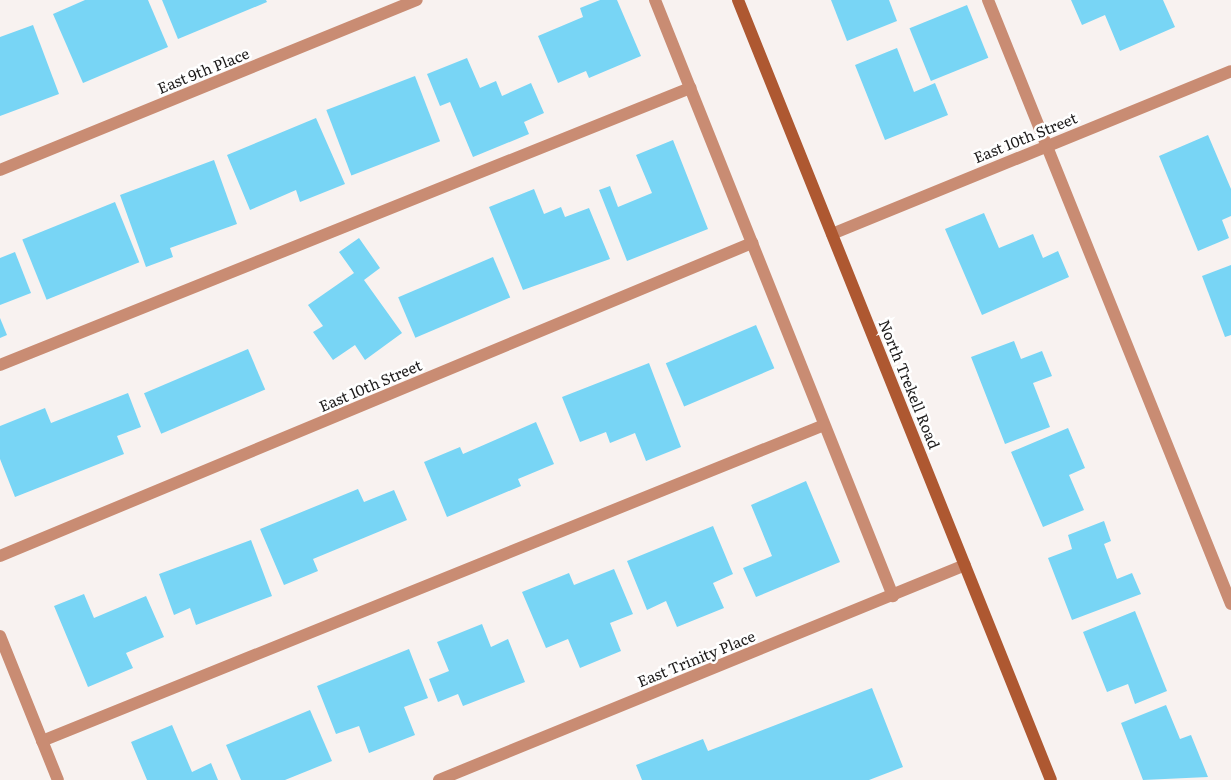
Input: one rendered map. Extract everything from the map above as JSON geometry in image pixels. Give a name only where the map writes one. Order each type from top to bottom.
[{"type":"main road","name":"North Trekell Road","points":[[738,0],[1051,780]]},
{"type":"street","name":"East 9th Place","points":[[0,170],[417,0]]},
{"type":"street","points":[[654,0],[893,596]]},
{"type":"street","points":[[988,0],[1231,604]]},
{"type":"street","name":"East 10th Street","points":[[832,234],[1231,71]]},
{"type":"street","points":[[0,365],[690,88]]},
{"type":"street","name":"East 10th Street","points":[[0,556],[752,244]]},
{"type":"street","points":[[42,741],[824,425]]},
{"type":"street","name":"East Trinity Place","points":[[439,780],[965,565]]},
{"type":"street","points":[[0,636],[58,780]]},
{"type":"building","points":[[85,0],[148,0],[168,47],[83,83],[53,14]]},
{"type":"building","points":[[162,0],[266,0],[267,2],[178,39]]},
{"type":"building","points":[[600,0],[617,0],[641,56],[589,78],[586,71],[558,83],[538,36],[583,17],[580,8]]},
{"type":"building","points":[[831,0],[889,0],[897,21],[847,41]]},
{"type":"building","points":[[1071,0],[1163,0],[1175,27],[1120,51],[1105,15],[1082,25]]},
{"type":"building","points":[[967,5],[988,58],[931,81],[910,28]]},
{"type":"building","points":[[33,25],[59,94],[0,116],[0,37]]},
{"type":"building","points":[[897,48],[914,92],[935,83],[948,115],[885,140],[855,65]]},
{"type":"building","points":[[467,58],[480,88],[496,81],[502,96],[531,83],[544,113],[524,122],[529,134],[473,157],[450,102],[440,106],[427,74]]},
{"type":"building","points":[[415,76],[440,141],[351,175],[326,110]]},
{"type":"building","points":[[316,118],[345,184],[300,202],[296,190],[250,210],[227,155]]},
{"type":"building","points":[[1208,135],[1231,189],[1231,216],[1222,220],[1229,238],[1198,251],[1159,156]]},
{"type":"building","points":[[673,140],[708,229],[627,261],[599,190],[610,186],[618,207],[652,193],[636,155]]},
{"type":"building","points":[[214,160],[237,224],[170,248],[173,257],[146,267],[120,195]]},
{"type":"building","points":[[534,189],[544,214],[561,207],[565,217],[589,208],[610,259],[523,290],[489,207]]},
{"type":"building","points":[[115,202],[139,262],[47,300],[22,239]]},
{"type":"building","points":[[984,213],[999,248],[1033,234],[1043,258],[1058,251],[1069,277],[982,315],[945,229]]},
{"type":"building","points":[[359,238],[380,268],[364,280],[402,333],[365,360],[355,345],[333,360],[313,332],[323,326],[308,305],[354,273],[339,252]]},
{"type":"building","points":[[15,252],[31,293],[0,305],[0,258]]},
{"type":"building","points":[[493,257],[510,298],[415,338],[398,297]]},
{"type":"building","points":[[1231,265],[1231,335],[1225,337],[1202,276]]},
{"type":"building","points":[[0,318],[7,335],[0,338]]},
{"type":"building","points":[[756,325],[774,368],[684,407],[666,363]]},
{"type":"building","points":[[1014,341],[1021,359],[1042,351],[1052,376],[1033,383],[1050,427],[1005,444],[971,357]]},
{"type":"building","points":[[248,349],[265,390],[161,434],[144,393]]},
{"type":"building","points":[[649,363],[681,447],[646,461],[635,433],[610,443],[606,432],[580,442],[562,397]]},
{"type":"building","points":[[128,393],[141,427],[117,436],[124,454],[15,497],[0,459],[0,426],[45,408],[51,423]]},
{"type":"building","points":[[536,422],[554,464],[518,479],[521,486],[447,517],[424,462],[460,447],[463,454]]},
{"type":"building","points":[[1068,428],[1085,468],[1069,475],[1084,510],[1043,527],[1011,452]]},
{"type":"building","points":[[806,481],[840,562],[756,597],[743,568],[772,556],[751,505]]},
{"type":"building","points":[[358,489],[364,502],[394,490],[407,520],[313,559],[318,571],[284,585],[260,529]]},
{"type":"building","points":[[1104,521],[1111,541],[1104,544],[1117,579],[1132,573],[1141,594],[1072,620],[1048,558],[1072,549],[1068,535]]},
{"type":"building","points":[[713,526],[733,574],[713,583],[724,608],[677,627],[666,601],[647,610],[627,561]]},
{"type":"building","points":[[251,540],[272,596],[196,625],[190,608],[174,615],[159,574]]},
{"type":"building","points":[[614,569],[633,614],[610,623],[621,651],[580,668],[568,639],[546,648],[522,592],[569,573],[574,585]]},
{"type":"building","points":[[84,594],[94,618],[146,596],[164,637],[126,653],[133,668],[88,687],[54,606]]},
{"type":"building","points":[[1135,611],[1167,691],[1135,704],[1128,684],[1107,692],[1083,632]]},
{"type":"building","points":[[482,624],[491,647],[508,639],[525,682],[463,706],[458,694],[438,702],[429,679],[449,671],[437,642]]},
{"type":"building","points":[[409,649],[428,698],[404,707],[415,735],[369,753],[359,726],[336,734],[317,686]]},
{"type":"building","points":[[872,688],[903,767],[869,780],[642,780],[636,765],[703,739],[708,751]]},
{"type":"building","points":[[1166,705],[1180,739],[1191,735],[1208,777],[1143,780],[1121,723]]},
{"type":"building","points":[[310,710],[332,761],[285,780],[241,780],[226,745]]},
{"type":"building","points":[[172,725],[192,772],[211,763],[218,780],[147,780],[131,742]]}]
